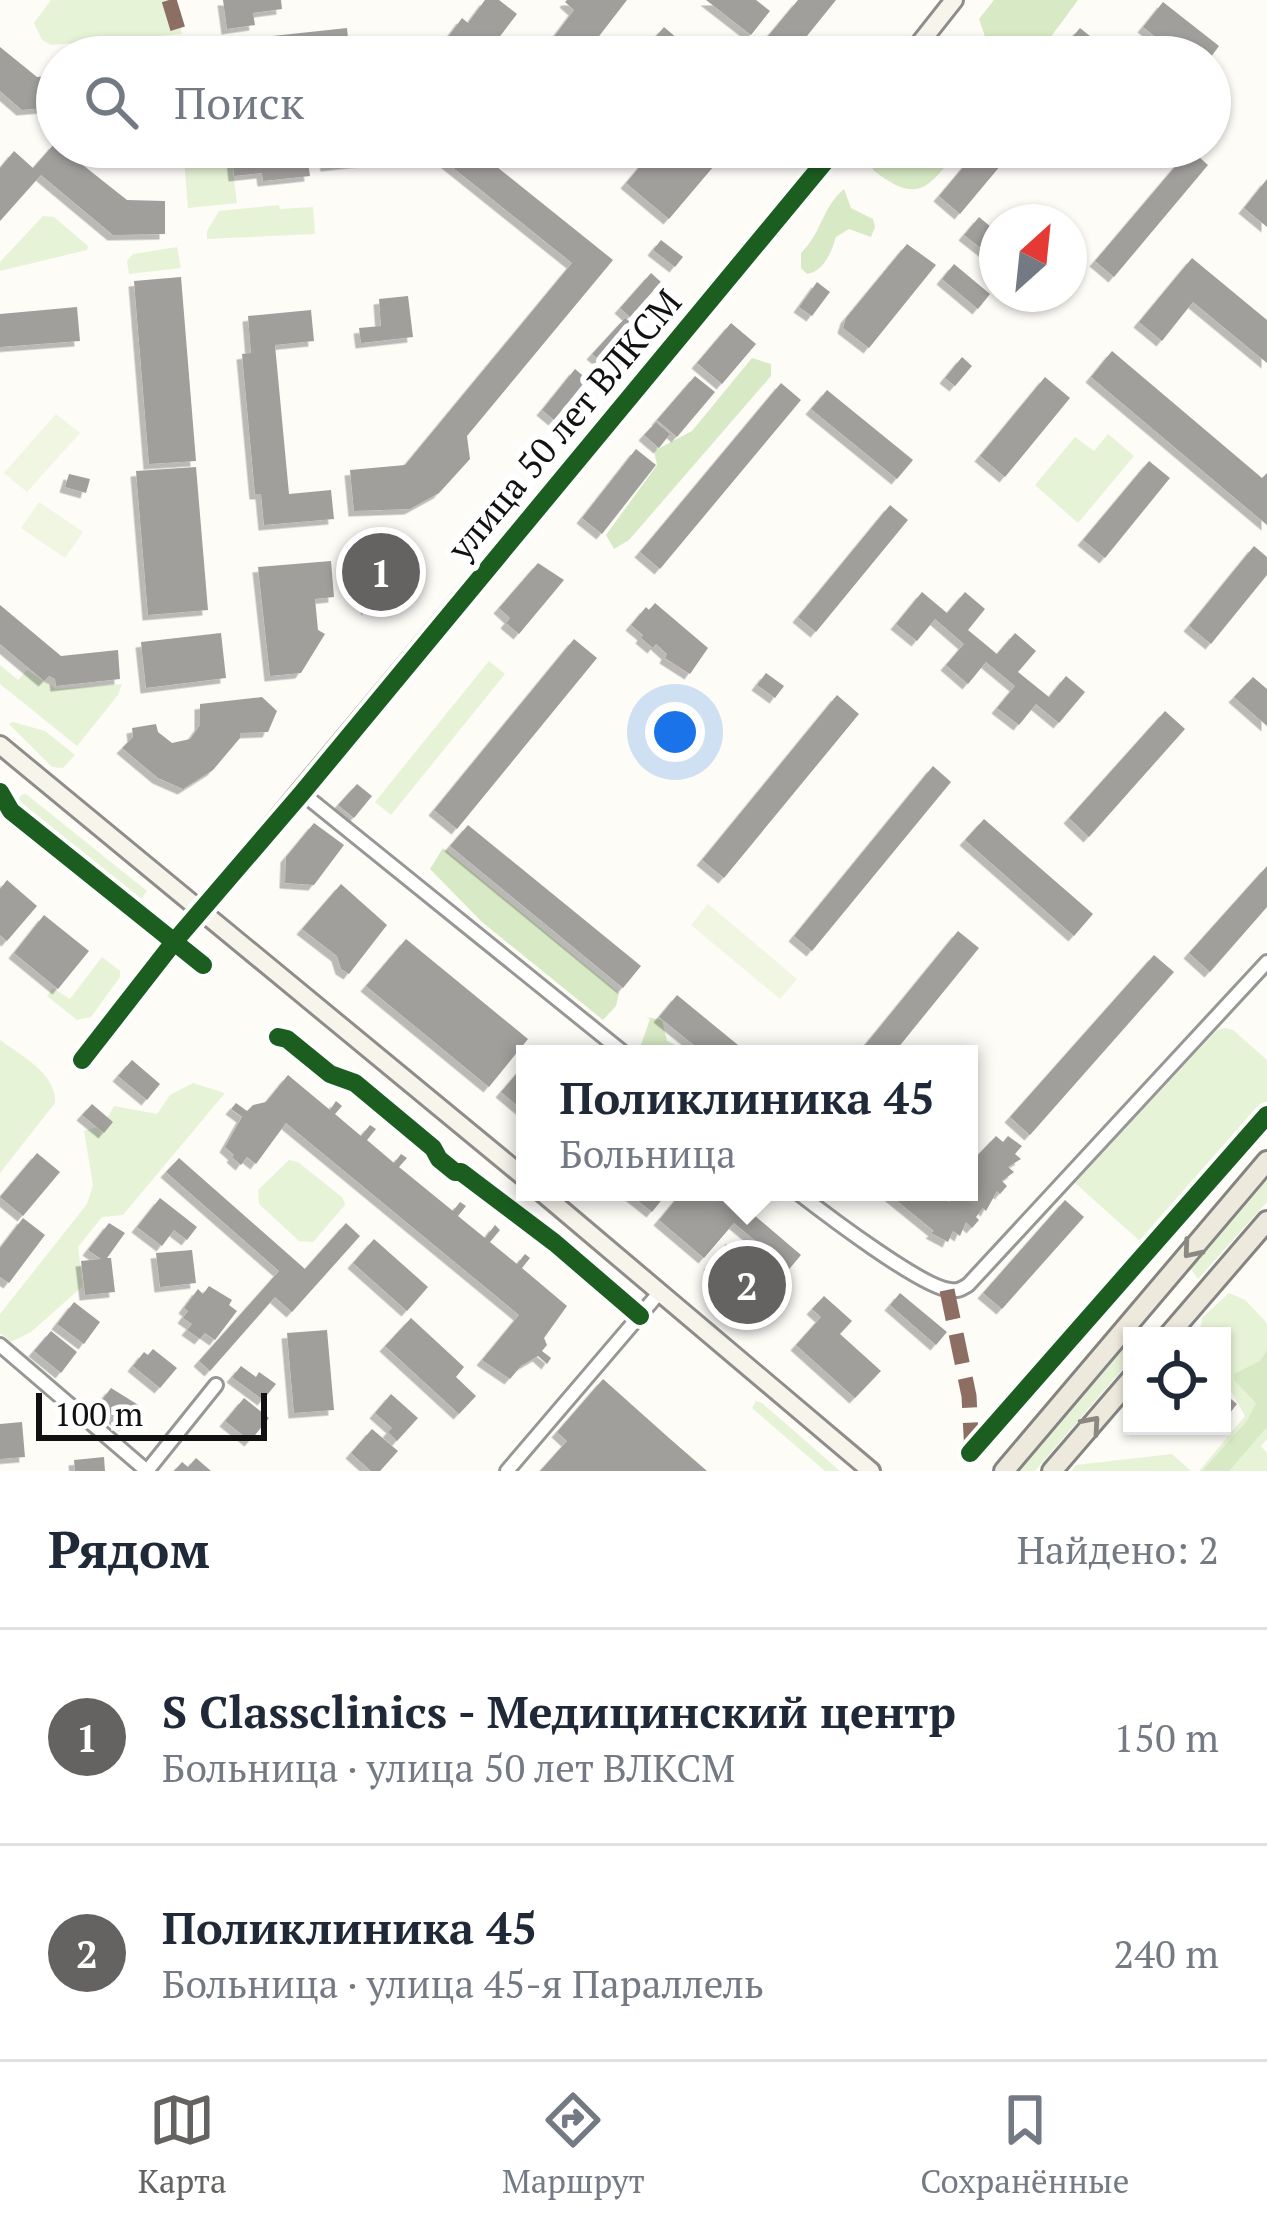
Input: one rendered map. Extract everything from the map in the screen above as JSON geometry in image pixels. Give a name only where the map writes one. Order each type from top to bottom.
[{"type":"main road","points":[[926,36],[954,0]]},
{"type":"main road","name":"улица 50 лет ВЛКСМ","points":[[202,909],[820,168]]},
{"type":"main road","points":[[0,745],[516,1171]]},
{"type":"main road","points":[[1004,1471],[1267,1160]]},
{"type":"main road","points":[[552,1201],[871,1471]]},
{"type":"main road","points":[[1176,1327],[1267,1221]]},
{"type":"main road","points":[[1052,1471],[1123,1388]]},
{"type":"street","points":[[302,793],[614,1045]]},
{"type":"street","points":[[82,1060],[202,909]]},
{"type":"street","points":[[808,1201],[946,1290],[968,1285],[1267,962]]},
{"type":"street","points":[[507,1471],[659,1293]]},
{"type":"street","points":[[0,1345],[147,1471],[216,1385]]},
{"type":"green space","points":[[51,0],[175,0],[182,34],[40,36],[34,23]]},
{"type":"green space","points":[[994,0],[1078,0],[1051,36],[985,36],[979,19]]},
{"type":"green space","points":[[185,168],[233,168],[237,203],[188,208]]},
{"type":"green space","points":[[942,168],[923,187],[913,189],[902,188],[873,170]]},
{"type":"green space","points":[[844,189],[851,208],[873,219],[871,237],[849,229],[836,237],[822,265],[807,274],[801,268],[801,253]]},
{"type":"green space","points":[[279,205],[280,209],[313,207],[315,234],[207,239],[219,211]]},
{"type":"green space","points":[[43,216],[54,217],[87,250],[0,271],[0,262]]},
{"type":"green space","points":[[177,247],[181,268],[129,274],[127,261],[133,254]]},
{"type":"green space","points":[[752,358],[771,364],[771,376],[629,540],[614,549],[606,535],[657,465],[654,451],[692,431]]},
{"type":"green space","points":[[56,414],[80,433],[27,492],[4,473]]},
{"type":"green space","points":[[1108,434],[1134,456],[1078,523],[1035,485],[1075,437],[1094,451]]},
{"type":"green space","points":[[39,502],[83,532],[65,558],[21,528]]},
{"type":"green space","points":[[489,661],[505,674],[391,815],[375,802]]},
{"type":"green space","points":[[0,665],[18,680],[27,670],[56,689],[122,684],[77,746],[0,684]]},
{"type":"green space","points":[[9,724],[45,731],[75,755],[63,768],[52,767]]},
{"type":"green space","points":[[26,794],[147,891],[139,901],[127,901],[12,810]]},
{"type":"green space","points":[[443,848],[619,993],[616,1006],[603,1020],[482,922],[430,869]]},
{"type":"green space","points":[[708,904],[797,979],[780,999],[691,925]]},
{"type":"green space","points":[[102,957],[120,971],[120,977],[91,1017],[77,1020],[47,996],[53,988],[70,999]]},
{"type":"green space","points":[[646,1017],[662,1020],[667,1041],[675,1045],[641,1045],[650,1019]]},
{"type":"green space","points":[[1225,1028],[1267,1060],[1267,1105],[1142,1243],[1075,1183],[1217,1030]]},
{"type":"green space","points":[[0,1040],[44,1075],[55,1103],[0,1173]]},
{"type":"green space","points":[[193,1083],[225,1093],[123,1215],[102,1217],[78,1247],[83,1286],[31,1332],[11,1342],[0,1333],[0,1314],[87,1204],[93,1185],[84,1131],[103,1125],[114,1106],[157,1114],[170,1095]]},
{"type":"green space","points":[[289,1160],[343,1198],[345,1205],[313,1242],[299,1241],[259,1204],[258,1190]]},
{"type":"green space","points":[[1267,1179],[1267,1202],[1198,1279],[1190,1268]]},
{"type":"green space","points":[[1229,1293],[1245,1300],[1267,1323],[1267,1439],[1261,1446],[1267,1453],[1267,1471],[1199,1471],[1245,1416],[1231,1391],[1231,1327],[1201,1327],[1202,1318]]},
{"type":"green space","points":[[1123,1350],[1123,1368],[1035,1471],[1019,1471]]},
{"type":"green space","points":[[1267,1350],[1267,1427],[1229,1471],[1202,1471],[1247,1421],[1256,1403],[1234,1374],[1260,1361]]},
{"type":"green space","points":[[756,1401],[840,1471],[825,1471],[752,1408]]},
{"type":"green space","points":[[1172,1454],[1191,1471],[1071,1471],[1076,1465]]},
{"type":"building","points":[[223,0],[281,0],[282,9],[253,13],[255,25],[227,29]]},
{"type":"building","points":[[485,0],[499,0],[517,14],[500,36],[449,36],[462,18],[468,23]]},
{"type":"building","points":[[627,0],[599,36],[554,36],[574,10],[565,2]]},
{"type":"building","points":[[706,0],[756,0],[770,11],[751,35]]},
{"type":"building","points":[[798,0],[836,0],[807,36],[768,36]]},
{"type":"building","points":[[1163,2],[1206,36],[1154,36],[1143,27]]},
{"type":"building","points":[[347,28],[348,36],[273,36]]},
{"type":"building","points":[[0,47],[36,76],[36,109],[22,110],[0,91]]},
{"type":"building","points":[[14,151],[33,168],[87,168],[127,200],[165,201],[165,234],[113,235],[41,175],[0,221],[0,168]]},
{"type":"building","points":[[233,168],[309,168],[310,176],[263,181],[262,173],[234,176]]},
{"type":"building","points":[[453,168],[498,168],[613,260],[467,436],[470,459],[439,493],[410,509],[354,511],[350,470],[405,465],[572,263]]},
{"type":"building","points":[[638,168],[712,168],[669,219],[626,183]]},
{"type":"building","points":[[962,168],[998,168],[960,214],[939,196]]},
{"type":"building","points":[[1174,168],[1205,168],[1114,277],[1095,261]]},
{"type":"building","points":[[1267,179],[1267,227],[1244,208]]},
{"type":"building","points":[[979,217],[979,247],[964,235]]},
{"type":"building","points":[[661,240],[683,257],[675,267],[653,250]]},
{"type":"building","points":[[907,244],[936,265],[869,348],[843,328],[846,318]]},
{"type":"building","points":[[1192,258],[1267,320],[1267,363],[1193,302],[1162,341],[1139,322]]},
{"type":"building","points":[[954,264],[979,285],[978,309],[942,279]]},
{"type":"building","points":[[651,273],[661,282],[630,317],[620,308]]},
{"type":"building","points":[[181,277],[196,461],[149,464],[134,281]]},
{"type":"building","points":[[817,282],[830,292],[812,316],[799,307]]},
{"type":"building","points":[[408,296],[413,337],[361,343],[359,328],[381,326],[379,299]]},
{"type":"building","points":[[77,307],[80,341],[0,347],[0,314]]},
{"type":"building","points":[[311,310],[314,341],[275,345],[289,494],[331,490],[334,519],[264,525],[261,494],[255,494],[242,354],[251,353],[248,316]]},
{"type":"building","points":[[625,318],[633,324],[603,363],[592,354]]},
{"type":"building","points":[[731,323],[756,344],[722,384],[697,363]]},
{"type":"building","points":[[1112,351],[1262,478],[1267,473],[1267,525],[1091,377]]},
{"type":"building","points":[[962,357],[972,366],[955,386],[945,378]]},
{"type":"building","points":[[575,369],[587,379],[554,420],[542,410]]},
{"type":"building","points":[[695,376],[715,392],[677,437],[657,420]]},
{"type":"building","points":[[1045,377],[1070,398],[1005,477],[980,456]]},
{"type":"building","points":[[781,383],[801,400],[660,569],[640,552]]},
{"type":"building","points":[[827,390],[913,460],[897,479],[811,409]]},
{"type":"building","points":[[656,422],[670,434],[659,448],[644,435]]},
{"type":"building","points":[[636,449],[656,465],[602,534],[582,518]]},
{"type":"building","points":[[1149,461],[1170,478],[1105,558],[1083,540]]},
{"type":"building","points":[[196,467],[208,610],[148,615],[136,471]]},
{"type":"building","points":[[69,474],[90,479],[86,493],[65,487]]},
{"type":"building","points":[[890,505],[908,520],[816,632],[798,617]]},
{"type":"building","points":[[1254,546],[1267,557],[1267,575],[1211,644],[1189,626]]},
{"type":"building","points":[[411,552],[367,610],[360,555]]},
{"type":"building","points":[[331,561],[334,597],[315,599],[318,630],[325,634],[301,673],[270,676],[258,567]]},
{"type":"building","points":[[538,563],[564,580],[519,634],[499,608]]},
{"type":"building","points":[[922,592],[947,613],[965,592],[985,609],[968,630],[997,654],[1015,633],[1036,651],[1018,672],[1049,697],[1066,676],[1085,692],[1059,723],[1036,704],[1019,725],[997,708],[1015,686],[986,662],[968,684],[946,665],[964,644],[935,619],[917,641],[896,624]]},
{"type":"building","points":[[655,603],[708,648],[690,674],[665,658],[667,654],[656,644],[653,648],[631,625]]},
{"type":"building","points":[[0,605],[61,656],[118,650],[120,679],[56,686],[49,676],[44,681],[0,644]]},
{"type":"building","points":[[221,633],[226,678],[146,688],[141,642]]},
{"type":"building","points":[[574,639],[597,658],[457,829],[434,810]]},
{"type":"building","points":[[766,673],[784,686],[775,698],[757,685]]},
{"type":"building","points":[[1253,677],[1267,689],[1267,726],[1234,697]]},
{"type":"building","points":[[837,695],[859,714],[724,878],[702,860]]},
{"type":"building","points":[[262,697],[277,711],[268,732],[240,733],[213,770],[183,789],[158,778],[122,748],[133,737],[132,728],[156,724],[158,732],[172,743],[190,739],[200,725],[200,704]]},
{"type":"building","points":[[1165,711],[1185,729],[1089,837],[1069,818]]},
{"type":"building","points":[[933,766],[951,782],[812,951],[794,936]]},
{"type":"building","points":[[357,784],[372,796],[354,818],[338,805]]},
{"type":"building","points":[[984,819],[1093,914],[1074,936],[965,840]]},
{"type":"building","points":[[314,823],[344,845],[314,885],[285,883],[286,857]]},
{"type":"building","points":[[468,825],[641,966],[623,988],[450,846]]},
{"type":"building","points":[[1267,866],[1267,907],[1210,972],[1189,953]]},
{"type":"building","points":[[7,880],[37,906],[7,941],[0,935],[0,889]]},
{"type":"building","points":[[341,884],[387,925],[349,974],[341,969],[337,956],[302,929]]},
{"type":"building","points":[[44,915],[89,951],[58,989],[14,953]]},
{"type":"building","points":[[958,931],[979,948],[900,1045],[865,1045]]},
{"type":"building","points":[[406,939],[528,1039],[516,1045],[516,1054],[489,1087],[366,986]]},
{"type":"building","points":[[1154,955],[1174,972],[1030,1135],[1010,1117]]},
{"type":"building","points":[[677,995],[738,1045],[694,1045],[659,1017]]},
{"type":"building","points":[[132,1060],[160,1084],[147,1100],[118,1076]]},
{"type":"building","points":[[516,1074],[516,1104],[501,1092]]},
{"type":"building","points":[[288,1075],[330,1110],[336,1101],[342,1106],[335,1114],[361,1136],[370,1125],[376,1129],[367,1140],[394,1163],[401,1154],[407,1158],[399,1167],[453,1211],[460,1202],[466,1206],[458,1216],[485,1238],[495,1225],[500,1230],[490,1242],[517,1264],[525,1254],[530,1258],[522,1268],[567,1306],[544,1338],[547,1345],[542,1351],[551,1358],[547,1364],[538,1356],[510,1379],[482,1360],[519,1315],[286,1123],[256,1164],[247,1157],[241,1165],[232,1157],[225,1147],[242,1117],[231,1109],[236,1103],[247,1111],[266,1102]]},
{"type":"building","points":[[92,1104],[113,1122],[104,1133],[82,1115]]},
{"type":"building","points":[[996,1136],[1003,1142],[1008,1136],[1022,1146],[1015,1154],[1021,1159],[1008,1167],[1014,1172],[1002,1181],[1007,1186],[1000,1194],[997,1191],[972,1228],[966,1222],[960,1236],[953,1231],[948,1242],[931,1233],[934,1231],[897,1201],[978,1201],[978,1155]]},
{"type":"building","points":[[37,1153],[60,1172],[23,1216],[0,1197]]},
{"type":"building","points":[[179,1158],[305,1269],[346,1223],[360,1236],[292,1312],[275,1297],[210,1371],[199,1361],[279,1271],[166,1172]]},
{"type":"building","points":[[160,1198],[197,1227],[187,1240],[174,1230],[162,1246],[137,1227]]},
{"type":"building","points":[[1065,1200],[1084,1217],[1002,1309],[983,1293]]},
{"type":"building","points":[[638,1201],[661,1201],[652,1212]]},
{"type":"building","points":[[675,1201],[738,1201],[801,1255],[758,1306],[709,1265],[726,1244],[757,1269],[770,1253],[734,1223],[704,1258],[659,1220]]},
{"type":"building","points":[[23,1218],[45,1235],[9,1283],[0,1277],[0,1248]]},
{"type":"building","points":[[109,1223],[125,1233],[107,1258],[111,1258],[115,1292],[85,1295],[81,1261],[101,1259],[88,1250]]},
{"type":"building","points":[[374,1239],[428,1287],[407,1311],[353,1263]]},
{"type":"building","points":[[192,1250],[196,1283],[160,1287],[156,1253]]},
{"type":"building","points":[[209,1286],[232,1300],[229,1305],[237,1311],[215,1340],[205,1333],[200,1339],[187,1330],[192,1324],[183,1318],[188,1311],[184,1308],[198,1289],[203,1294]]},
{"type":"building","points":[[900,1293],[947,1332],[936,1345],[890,1305]]},
{"type":"building","points":[[824,1296],[852,1321],[840,1334],[881,1371],[855,1398],[796,1345],[821,1317],[812,1309]]},
{"type":"building","points":[[74,1302],[100,1322],[84,1344],[57,1324]]},
{"type":"building","points":[[411,1318],[464,1367],[456,1377],[476,1396],[459,1414],[385,1346]]},
{"type":"building","points":[[327,1330],[334,1410],[294,1413],[287,1333]]},
{"type":"building","points":[[51,1331],[77,1352],[61,1373],[34,1351]]},
{"type":"building","points":[[153,1349],[177,1368],[160,1388],[133,1366]]},
{"type":"building","points":[[241,1366],[276,1384],[263,1400],[232,1377]]},
{"type":"building","points":[[603,1379],[707,1471],[540,1471],[567,1441],[557,1432]]},
{"type":"building","points":[[111,1388],[140,1406],[124,1426],[98,1405]]},
{"type":"building","points":[[391,1394],[418,1418],[397,1441],[388,1432],[392,1428],[375,1413]]},
{"type":"building","points":[[244,1398],[269,1418],[250,1441],[225,1421]]},
{"type":"building","points":[[22,1422],[25,1457],[0,1459],[0,1424]]},
{"type":"building","points":[[372,1429],[398,1451],[380,1471],[371,1471],[351,1453]]},
{"type":"building","points":[[104,1457],[105,1471],[75,1471],[74,1460]]},
{"type":"building","points":[[196,1458],[211,1471],[174,1471],[182,1462],[188,1467]]},
{"type":"marked path","points":[[169,0],[180,36]]},
{"type":"marked path","points":[[947,1290],[969,1396],[972,1454]]},
{"type":"cycle path","points":[[82,1060],[174,942],[820,168]]},
{"type":"cycle path","points":[[0,792],[11,811],[203,965]]},
{"type":"cycle path","points":[[278,1037],[330,1074],[355,1083],[433,1148],[439,1159],[555,1243],[640,1316]]},
{"type":"cycle path","points":[[970,1453],[1267,1115]]},
{"type":"place","name":"S Classclinics - Медицинский центр","points":[[381,572]]},
{"type":"place","name":"Поликлиника 45","points":[[747,1285]]}]
